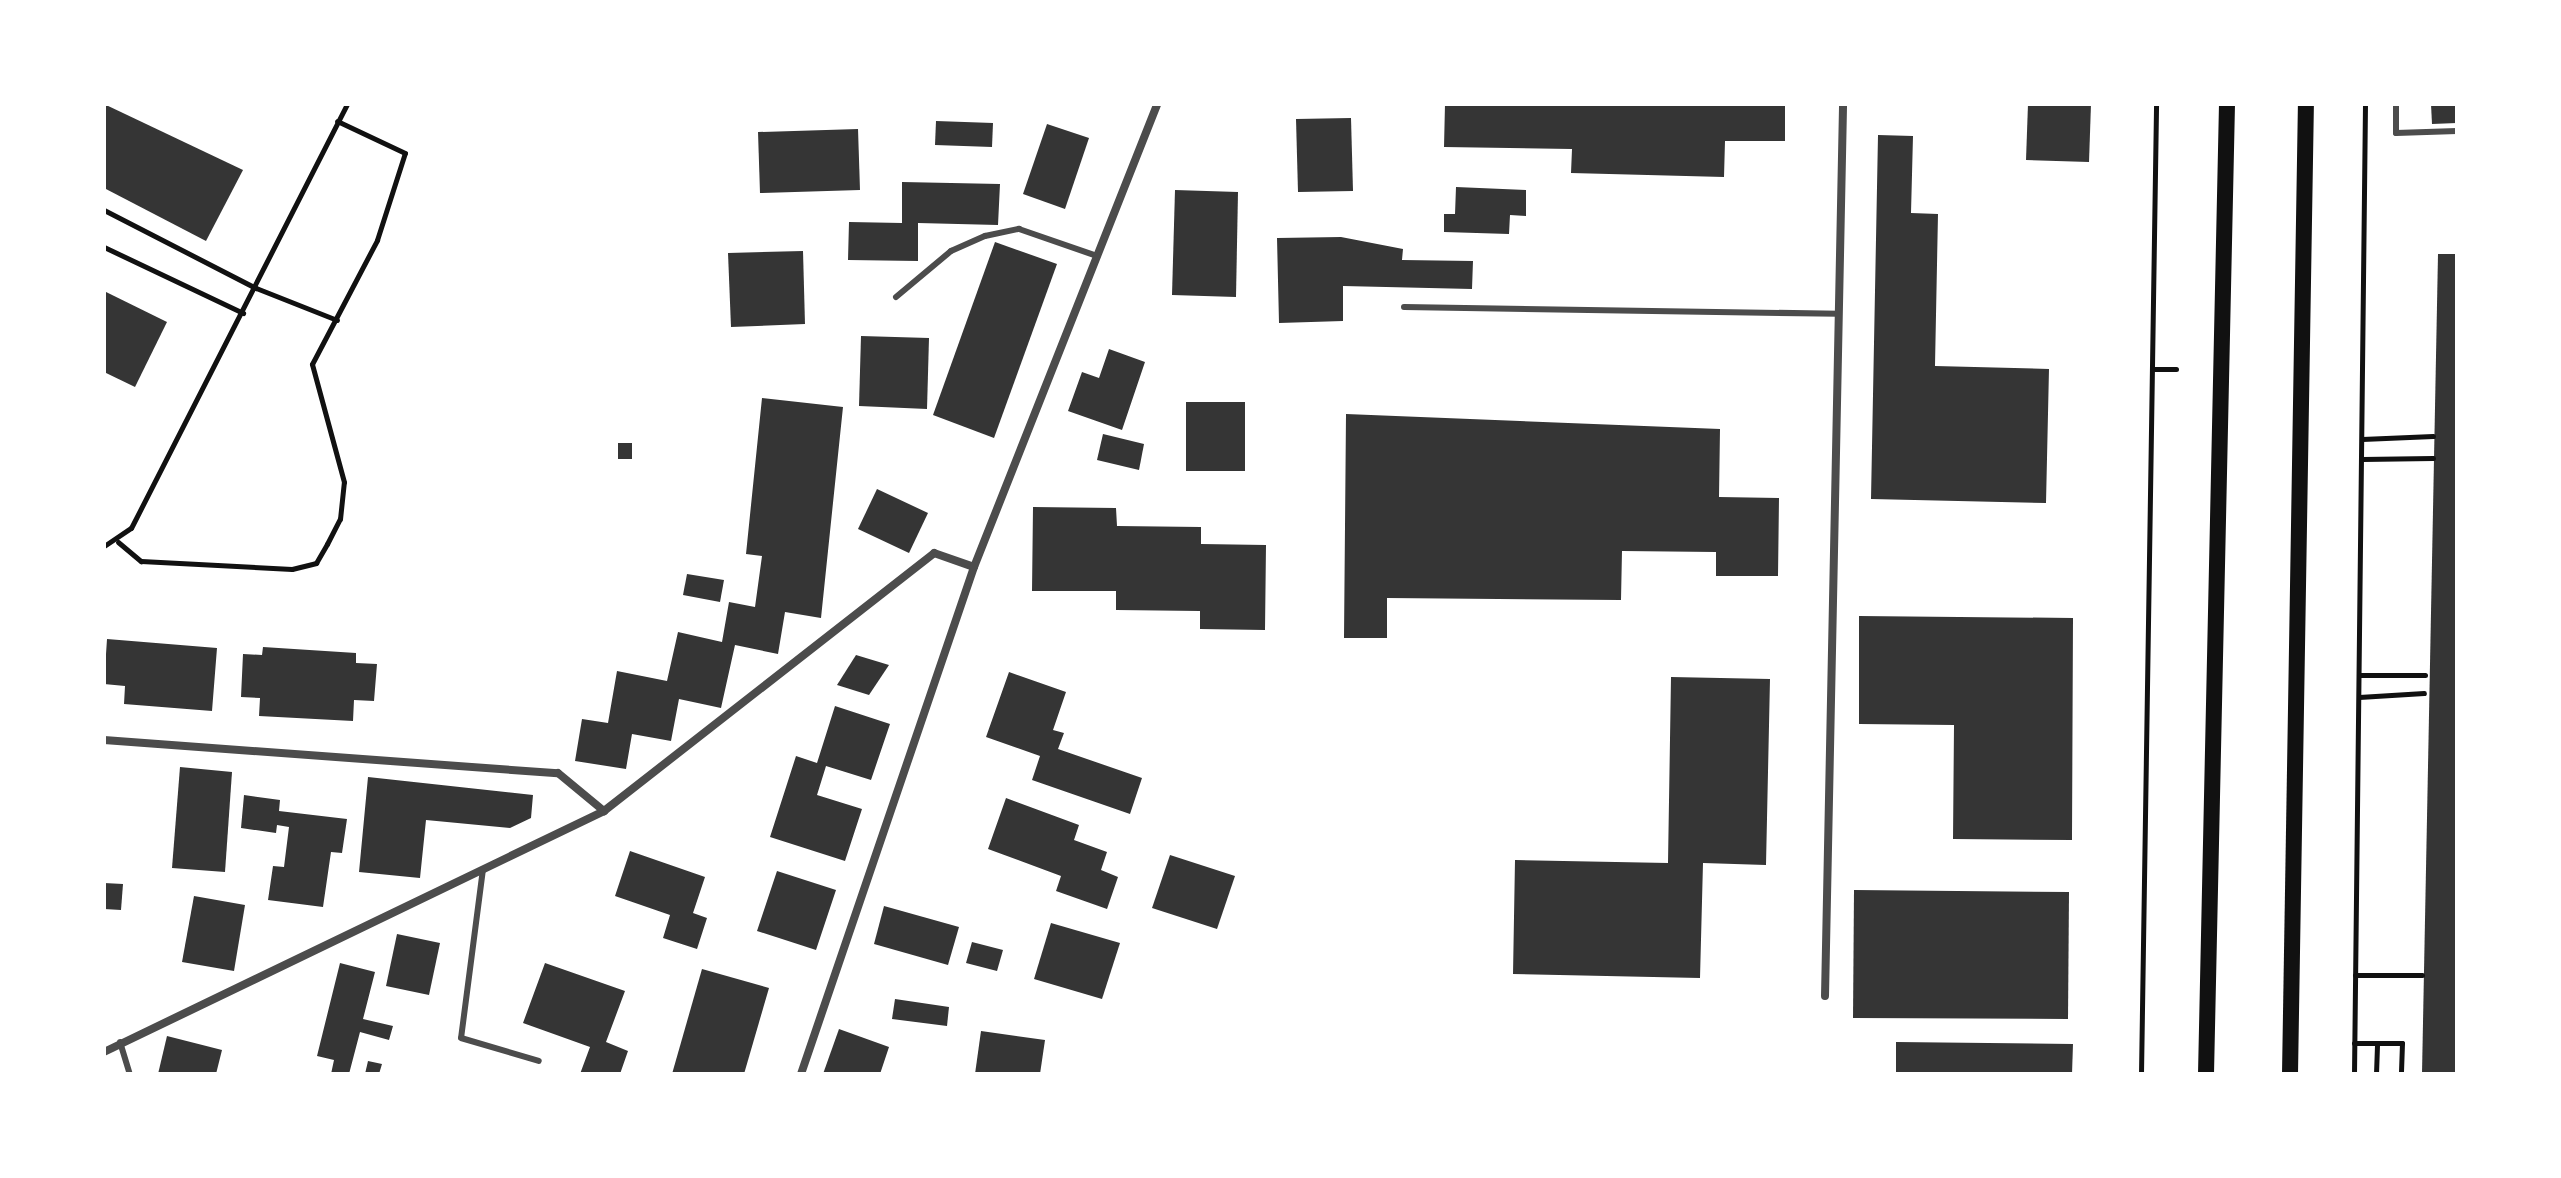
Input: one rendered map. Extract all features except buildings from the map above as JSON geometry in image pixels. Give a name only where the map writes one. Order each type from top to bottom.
[{"type":"main road","points":[[2206,1074],[2227,104]]},
{"type":"main road","points":[[2290,1074],[2306,104]]},
{"type":"street","points":[[801,1074],[974,567],[1157,104]]},
{"type":"street","points":[[1825,996],[1843,104]]},
{"type":"street","points":[[104,1052],[604,811],[934,553],[974,567]]},
{"type":"street","points":[[104,740],[558,773],[604,811]]},
{"type":"lane","points":[[2396,104],[2396,133],[2457,131]]},
{"type":"lane","points":[[896,297],[951,251],[1007,231],[1097,256]]},
{"type":"lane","points":[[1404,307],[1839,314]]},
{"type":"lane","points":[[483,869],[461,1038],[539,1061]]},
{"type":"lane","points":[[120,1042],[130,1074]]},
{"type":"path","points":[[104,546],[118,542],[243,313],[347,104]]},
{"type":"path","points":[[2141,1074],[2156,104]]},
{"type":"path","points":[[2354,1074],[2365,104]]},
{"type":"path","points":[[118,542],[141,561],[292,569],[316,563],[340,519],[344,482],[312,364],[317,344],[337,320],[377,240],[405,153],[337,121]]},
{"type":"path","points":[[104,210],[256,288],[337,320]]},
{"type":"path","points":[[104,247],[243,313]]},
{"type":"path","points":[[2152,369],[2176,369]]},
{"type":"path","points":[[2362,439],[2433,436]]},
{"type":"path","points":[[2362,459],[2433,458]]},
{"type":"path","points":[[2359,675],[2425,675]]},
{"type":"path","points":[[2359,697],[2424,693]]},
{"type":"path","points":[[2355,975],[2422,975]]},
{"type":"path","points":[[2354,1043],[2402,1043],[2401,1074]]},
{"type":"path","points":[[2376,1074],[2377,1043]]}]
